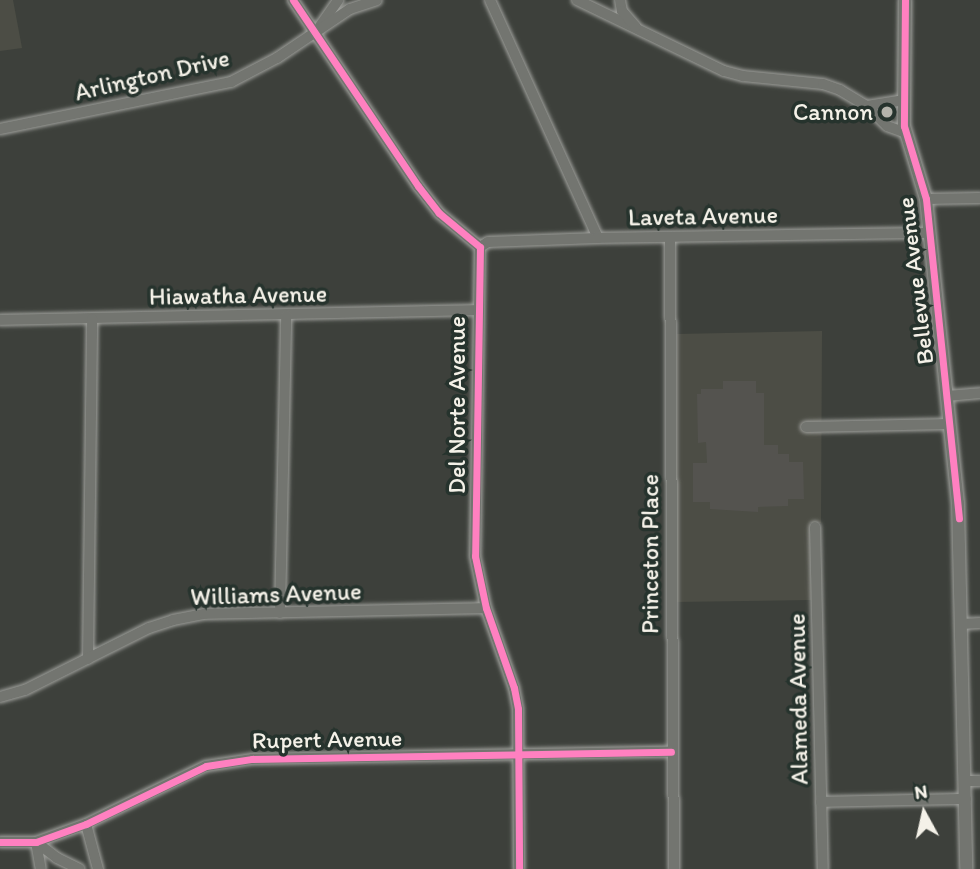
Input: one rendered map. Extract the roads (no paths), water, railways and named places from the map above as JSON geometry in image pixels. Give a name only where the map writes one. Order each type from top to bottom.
[{"type":"street","points":[[293,0],[439,213],[480,247]]},
{"type":"street","points":[[314,34],[338,0]]},
{"type":"street","name":"Arlington Drive","points":[[0,129],[232,82],[254,72],[350,9],[377,0]]},
{"type":"street","points":[[490,0],[598,238]]},
{"type":"street","points":[[577,0],[724,71],[743,76],[822,84],[840,90],[867,106],[887,126],[906,133]]},
{"type":"street","points":[[620,0],[622,11],[640,31]]},
{"type":"street","name":"Bellevue Avenue","points":[[905,0],[906,133],[926,199],[960,518],[967,869]]},
{"type":"street","points":[[867,106],[905,100]]},
{"type":"street","points":[[926,199],[980,198]]},
{"type":"street","name":"Laveta Avenue","points":[[480,247],[488,242],[598,238],[929,233]]},
{"type":"street","name":"Princeton Place","points":[[670,238],[671,752],[674,869]]},
{"type":"street","name":"Del Norte Avenue","points":[[480,247],[475,556],[486,608],[519,709],[519,869]]},
{"type":"street","name":"Hiawatha Avenue","points":[[0,320],[477,310]]},
{"type":"street","points":[[280,613],[286,316]]},
{"type":"street","points":[[88,659],[92,319]]},
{"type":"street","points":[[947,396],[980,393]]},
{"type":"street","points":[[806,427],[950,424]]},
{"type":"street","name":"Alameda Avenue","points":[[815,527],[823,869]]},
{"type":"street","name":"Williams Avenue","points":[[0,697],[24,690],[149,628],[204,614],[486,608]]},
{"type":"street","points":[[961,624],[980,623]]},
{"type":"street","name":"Rupert Avenue","points":[[0,842],[36,842],[86,824],[186,774],[225,762],[252,758],[671,752]]},
{"type":"street","points":[[965,781],[980,781]]},
{"type":"street","points":[[821,802],[966,799]]},
{"type":"street","points":[[86,824],[98,869]]},
{"type":"street","points":[[36,842],[41,869]]},
{"type":"street","points":[[36,842],[57,858],[80,869]]},
{"type":"place","name":"Cannon","points":[[887,112]]}]
